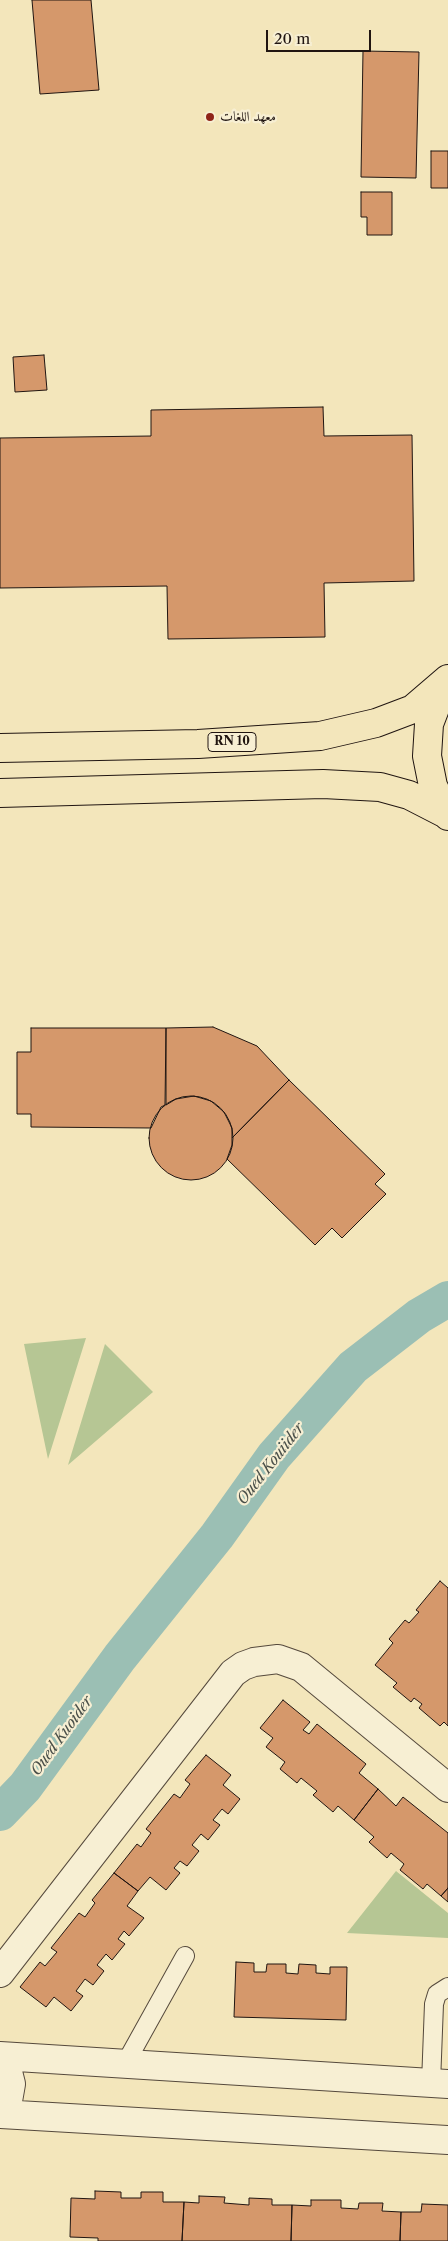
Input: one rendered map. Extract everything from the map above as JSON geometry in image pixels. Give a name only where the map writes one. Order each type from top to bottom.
[{"type":"main road","name":"RN 10","points":[[0,748],[198,744],[320,736],[376,723],[413,709],[448,679]]},
{"type":"main road","points":[[447,815],[433,786],[427,756],[430,724],[440,695],[448,684]]},
{"type":"main road","points":[[0,792],[323,784],[380,787],[409,795],[447,815]]},
{"type":"street","points":[[0,1973],[233,1673],[254,1662],[278,1660],[301,1667],[448,1788]]},
{"type":"street","points":[[0,2058],[439,2084]]},
{"type":"street","points":[[0,2058],[7,2068],[11,2084],[8,2101],[0,2113]]},
{"type":"street","points":[[0,2113],[448,2140]]},
{"type":"lane","points":[[125,2064],[185,1956]]},
{"type":"lane","points":[[439,2084],[435,1998],[441,1990],[448,1987]]},
{"type":"green space","points":[[86,1338],[48,1459],[24,1344]]},
{"type":"green space","points":[[105,1344],[153,1392],[68,1465]]},
{"type":"green space","points":[[396,1871],[448,1913],[448,1938],[347,1933]]},
{"type":"building","points":[[32,0],[91,0],[99,90],[40,94]]},
{"type":"building","points":[[363,51],[419,52],[416,178],[361,177]]},
{"type":"building","points":[[431,151],[448,151],[448,188],[431,188]]},
{"type":"building","points":[[361,192],[392,192],[392,235],[367,235],[367,217],[361,217]]},
{"type":"building","points":[[44,355],[47,390],[15,392],[13,357]]},
{"type":"building","points":[[323,407],[324,436],[412,435],[414,581],[324,583],[325,637],[168,639],[167,586],[0,588],[0,438],[151,436],[151,410]]},
{"type":"building","points":[[213,1027],[257,1046],[289,1080],[232,1138],[232,1128],[224,1112],[211,1101],[194,1096],[176,1099],[166,1105],[166,1028]]},
{"type":"building","points":[[31,1028],[166,1028],[165,1105],[161,1107],[151,1128],[31,1127],[31,1114],[17,1114],[17,1052],[31,1052]]},
{"type":"building","points":[[289,1080],[385,1174],[375,1184],[386,1194],[342,1238],[332,1228],[315,1245],[227,1159],[232,1145],[232,1138]]},
{"type":"building","points":[[191,1096],[214,1103],[226,1115],[233,1138],[226,1161],[214,1173],[191,1180],[168,1173],[156,1161],[149,1138],[156,1115],[168,1103]]},
{"type":"building","points":[[440,1581],[448,1588],[448,1726],[444,1722],[440,1726],[419,1708],[422,1704],[414,1698],[411,1702],[393,1687],[397,1683],[375,1665],[393,1643],[389,1639],[405,1620],[409,1623],[419,1612],[416,1610]]},
{"type":"building","points":[[283,1700],[310,1722],[303,1730],[309,1734],[317,1724],[366,1764],[359,1773],[378,1789],[354,1820],[338,1806],[333,1812],[313,1795],[317,1791],[301,1778],[297,1783],[280,1769],[285,1762],[266,1747],[273,1738],[260,1728]]},
{"type":"building","points":[[206,1755],[231,1775],[223,1785],[240,1799],[228,1814],[222,1809],[213,1820],[220,1825],[208,1840],[201,1834],[192,1845],[199,1851],[187,1866],[180,1861],[174,1868],[180,1873],[166,1890],[150,1877],[138,1891],[114,1873],[137,1844],[141,1847],[151,1833],[146,1829],[174,1794],[180,1798],[190,1784],[185,1780]]},
{"type":"building","points":[[378,1789],[396,1806],[403,1797],[448,1833],[448,1888],[441,1896],[427,1884],[423,1889],[400,1870],[404,1864],[391,1853],[387,1858],[369,1842],[374,1837],[354,1820]]},
{"type":"building","points":[[114,1873],[138,1891],[127,1906],[144,1918],[129,1936],[124,1931],[118,1939],[125,1944],[112,1960],[106,1954],[97,1965],[104,1971],[93,1985],[85,1979],[76,1991],[83,1996],[71,2011],[54,1997],[46,2007],[20,1987],[40,1962],[45,1966],[57,1952],[51,1948],[79,1913],[85,1917],[95,1903],[92,1900]]},
{"type":"building","points":[[448,1888],[448,1902],[441,1896]]},
{"type":"building","points":[[236,1962],[254,1963],[254,1972],[266,1972],[267,1964],[286,1964],[286,1973],[298,1974],[299,1964],[316,1965],[316,1973],[330,1974],[330,1967],[347,1967],[346,2020],[234,2017]]},
{"type":"building","points":[[95,2191],[121,2192],[121,2198],[141,2198],[141,2192],[163,2192],[163,2202],[184,2202],[182,2241],[98,2241],[98,2238],[70,2237],[71,2198],[95,2199]]},
{"type":"building","points":[[199,2196],[225,2197],[224,2203],[249,2205],[249,2198],[272,2199],[272,2205],[292,2205],[291,2241],[182,2241],[184,2202],[199,2203]]},
{"type":"building","points":[[311,2200],[341,2200],[341,2208],[358,2209],[359,2203],[383,2203],[382,2211],[401,2212],[400,2241],[291,2241],[292,2205],[311,2206]]},
{"type":"building","points":[[422,2204],[448,2205],[448,2241],[400,2241],[401,2212],[421,2212]]},
{"type":"waterway","name":"Oued Kouiider","points":[[0,1813],[25,1787],[120,1657],[217,1536],[274,1456],[353,1367],[419,1316],[448,1299]]},
{"type":"place","name":"معهد اللغات","points":[[210,117]]},
{"type":"water label","name":"Oued Kuoider","points":[[62,1736]]}]
